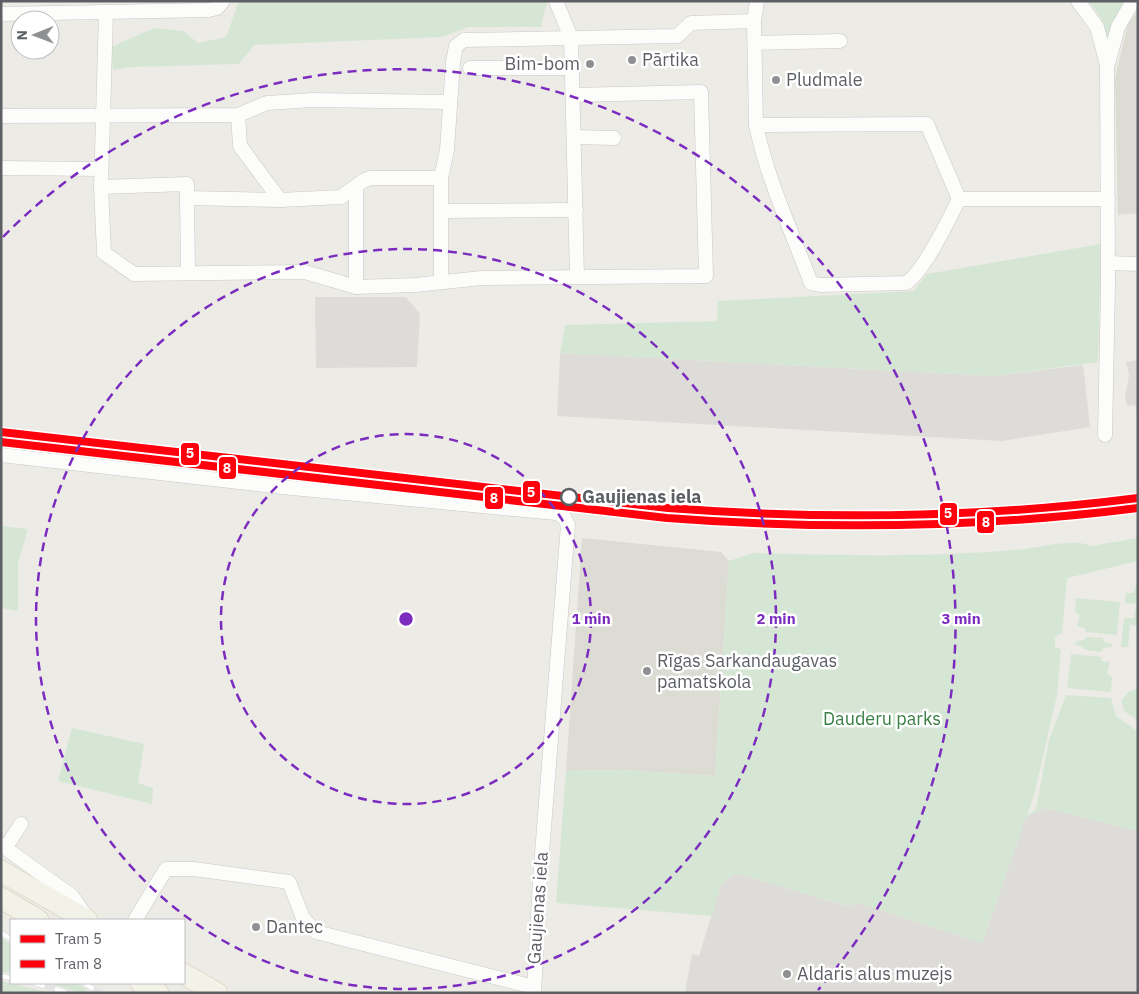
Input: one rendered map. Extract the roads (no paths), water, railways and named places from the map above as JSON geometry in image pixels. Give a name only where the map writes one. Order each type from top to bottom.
[{"type":"main road","points":[[1,871],[82,917]]},
{"type":"main road","points":[[1,898],[36,919]]},
{"type":"main road","points":[[185,975],[217,993]]},
{"type":"main road","points":[[143,984],[158,993]]},
{"type":"street","points":[[1,14],[209,10],[217,8],[223,1]]},
{"type":"street","points":[[556,1],[571,38],[577,276]]},
{"type":"street","points":[[757,1],[754,21],[756,125],[780,200],[811,283],[830,285],[906,283],[913,279],[931,251],[959,199]]},
{"type":"street","points":[[1078,1],[1097,27],[1107,64],[1108,263],[1105,434]]},
{"type":"street","points":[[1107,64],[1118,27],[1133,1]]},
{"type":"street","points":[[106,12],[101,169],[104,253],[134,274],[305,272],[356,286],[415,285],[482,278],[706,276],[701,92],[573,95]]},
{"type":"street","points":[[441,281],[441,178],[447,150],[453,62],[456,46],[464,40],[677,36],[691,23],[754,21]]},
{"type":"street","points":[[755,43],[840,41]]},
{"type":"street","points":[[470,68],[572,68]]},
{"type":"street","points":[[1,116],[104,114],[238,115],[267,103],[331,100],[450,102]]},
{"type":"street","points":[[238,115],[240,146],[280,200]]},
{"type":"street","points":[[756,125],[927,124],[959,199]]},
{"type":"street","points":[[574,137],[614,138]]},
{"type":"street","points":[[1,168],[101,169]]},
{"type":"street","points":[[188,198],[280,200],[341,197],[370,178],[441,178]]},
{"type":"street","points":[[101,187],[187,184],[188,273]]},
{"type":"street","points":[[356,187],[356,286]]},
{"type":"street","points":[[959,199],[1108,199]]},
{"type":"street","points":[[442,211],[576,210]]},
{"type":"street","points":[[1108,263],[1138,264]]},
{"type":"street","name":"Gaujienas iela","points":[[1,455],[282,487],[556,513],[564,517],[568,525],[540,878],[534,990]]},
{"type":"street","points":[[21,824],[3,846],[72,896],[82,917]]},
{"type":"street","points":[[137,919],[166,868],[194,869],[289,882],[303,918],[316,932],[534,990]]},
{"type":"railway","points":[[1,933],[10,938]]},
{"type":"railway","points":[[1,976],[10,978]]},
{"type":"railway","points":[[38,984],[69,993]]},
{"type":"railway","points":[[86,984],[100,993]]},
{"type":"tram line","name":"5","points":[[1,432],[668,508],[727,512],[845,515],[962,513],[1021,510],[1138,498]]},
{"type":"tram line","name":"8","points":[[1,442],[667,518],[726,522],[844,525],[962,523],[1079,515],[1138,508]]},
{"type":"place","name":"Pārtika","points":[[632,60]]},
{"type":"place","name":"Bim-bom","points":[[590,64]]},
{"type":"place","name":"Pludmale","points":[[776,80]]},
{"type":"place","name":"Gaujienas iela","points":[[569,497]]},
{"type":"place","name":"Rīgas Sarkandaugavas pamatskola","points":[[647,671]]},
{"type":"place","name":"Dantec","points":[[256,927]]},
{"type":"place","name":"Aldaris alus muzejs","points":[[787,974]]},
{"type":"park label","name":"Dauderu parks","points":[[882,719]]}]
